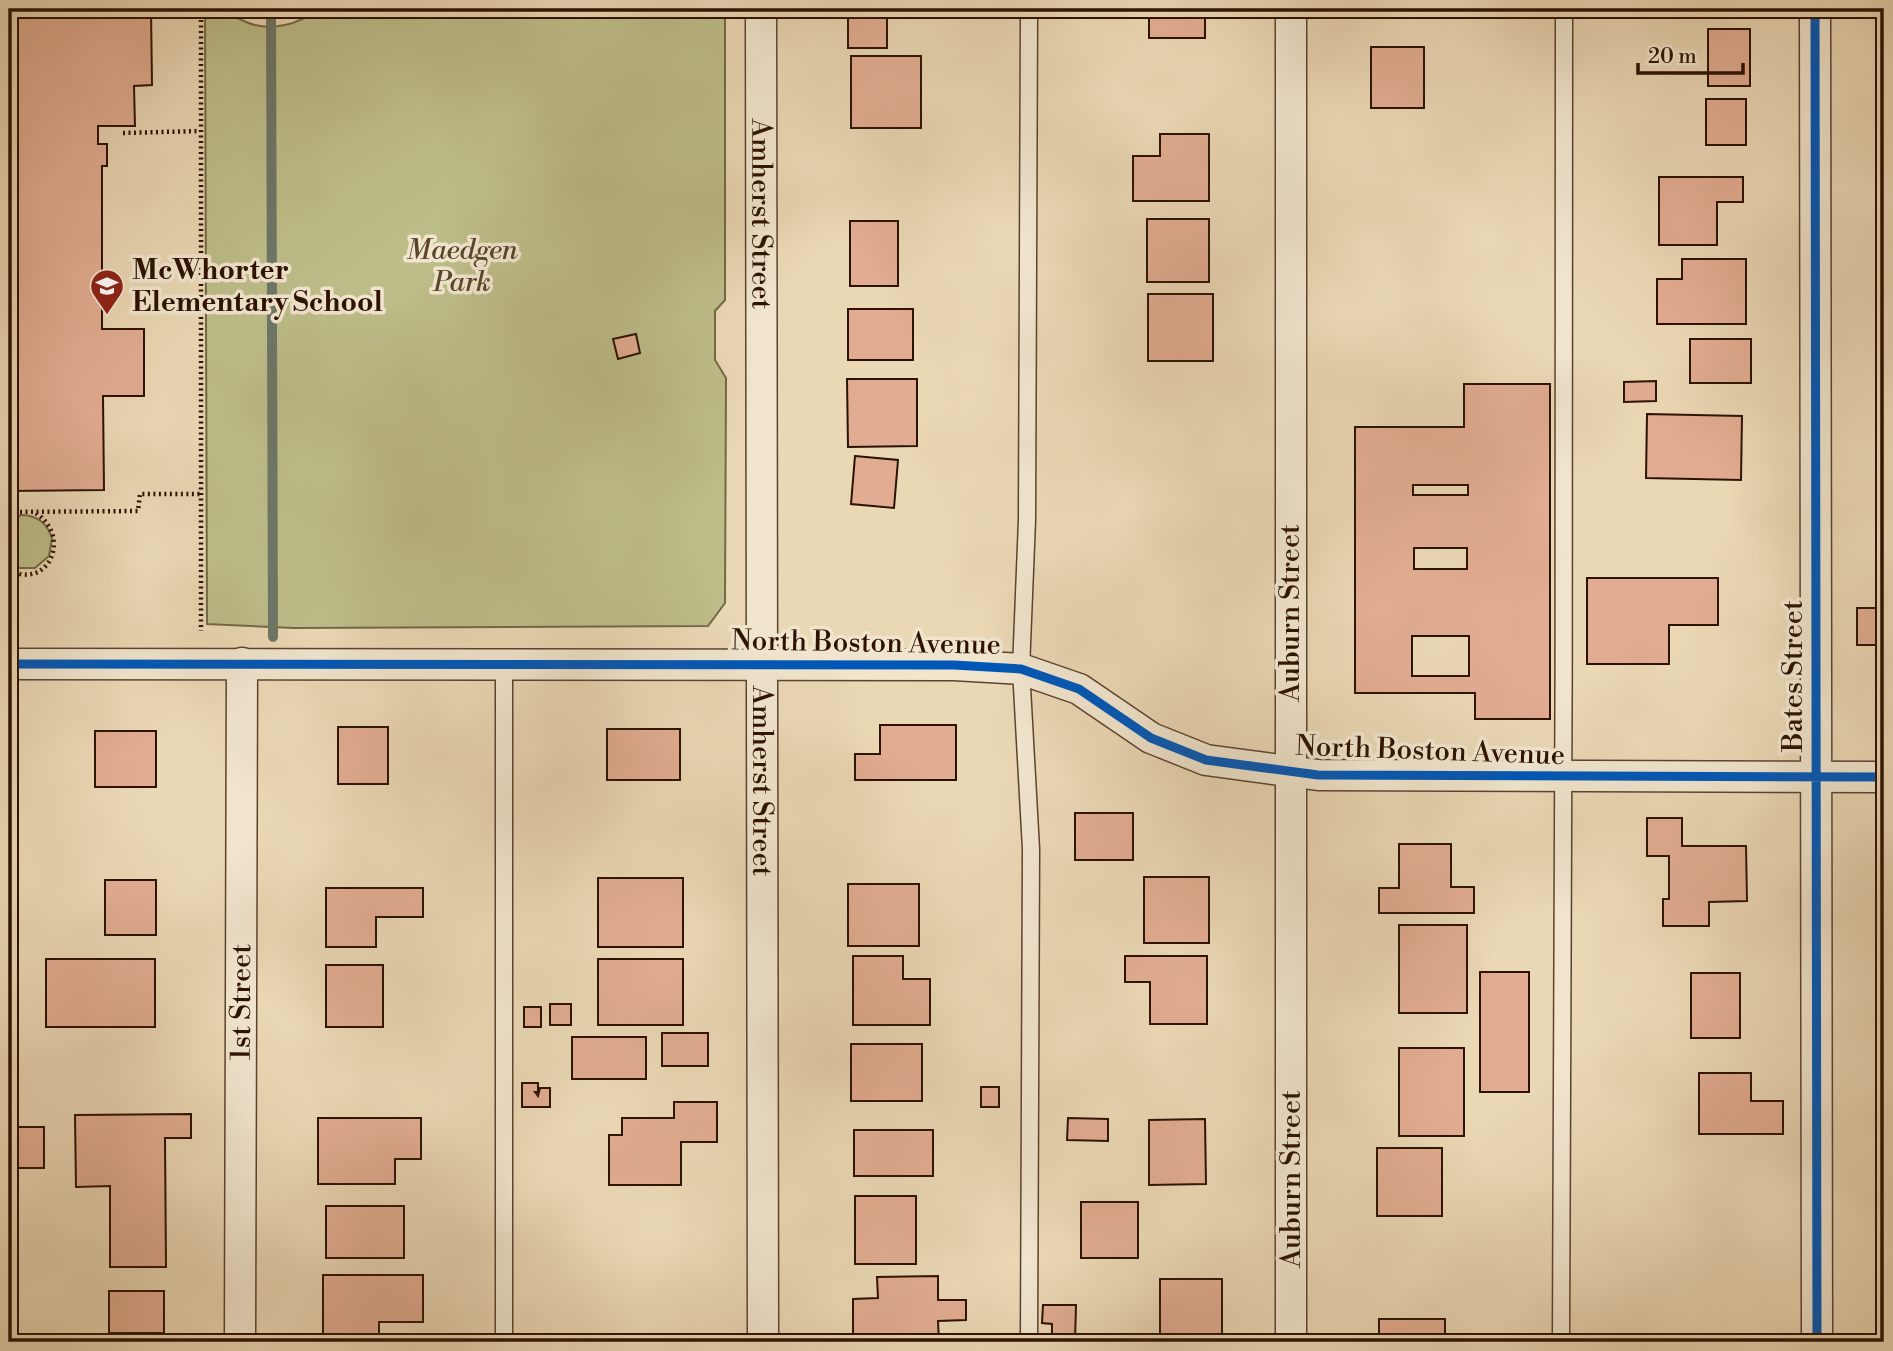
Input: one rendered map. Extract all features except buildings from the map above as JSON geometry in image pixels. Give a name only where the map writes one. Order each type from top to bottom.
[{"type":"street","name":"Amherst Street","points":[[761,9],[763,1342]]},
{"type":"street","name":"Auburn Street","points":[[1290,9],[1291,1342]]},
{"type":"street","name":"Bates Street","points":[[1815,9],[1817,1342]]},
{"type":"street","name":"1st Street","points":[[240,1342],[242,663]]},
{"type":"street","name":"North Boston Avenue","points":[[9,664],[762,663],[954,665],[1021,669],[1079,689],[1151,738],[1206,760],[1318,775],[1564,778],[1884,777]]},
{"type":"lane","points":[[1028,9],[1027,520],[1021,669],[1031,849],[1029,1342]]},
{"type":"lane","points":[[1561,1342],[1564,9]]},
{"type":"lane","points":[[504,663],[504,1342]]},
{"type":"path","points":[[201,9],[201,664]]},
{"type":"path","points":[[122,132],[200,131]]},
{"type":"path","points":[[9,512],[138,511],[140,494],[201,494]]},
{"type":"path","points":[[9,570],[23,575],[37,573],[46,567],[52,556],[55,541],[50,524],[33,512]]},
{"type":"green space","name":"Maedgen Park","points":[[205,9],[222,11],[255,25],[274,26],[293,23],[318,9],[725,9],[725,300],[715,311],[715,360],[726,378],[725,603],[708,626],[294,628],[207,624]]},
{"type":"green space","points":[[21,515],[32,516],[41,521],[52,538],[49,556],[35,568],[16,568],[9,563],[9,521]]},
{"type":"waterway","points":[[271,9],[273,637]]},
{"type":"cycle path","points":[[1815,9],[1817,1342]]},
{"type":"cycle path","points":[[9,664],[954,665],[1021,669],[1079,689],[1151,738],[1206,760],[1318,775],[1884,777]]},
{"type":"place","name":"McWhorter Elementary School","points":[[107,316]]}]
